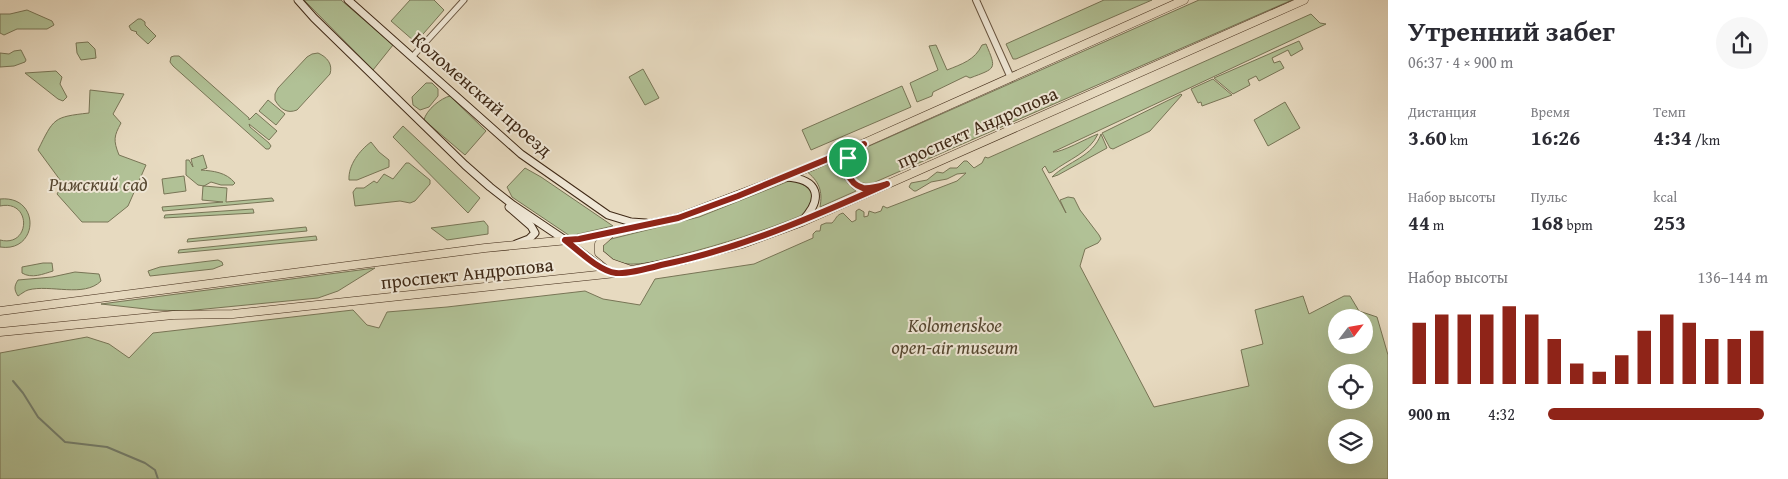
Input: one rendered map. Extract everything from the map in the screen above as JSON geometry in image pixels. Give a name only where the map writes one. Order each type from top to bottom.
[{"type":"main road","points":[[298,0],[314,18],[459,159],[504,198],[600,266],[616,273]]},
{"type":"main road","name":"Коломенский проезд","points":[[348,0],[521,154],[608,215],[631,222],[655,223]]},
{"type":"main road","name":"проспект Андропова","points":[[0,311],[516,244],[579,239],[655,223],[701,209],[864,144],[1184,0]]},
{"type":"main road","name":"проспект Андропова","points":[[0,332],[173,315],[233,314],[633,271],[685,260],[736,246],[802,222],[1304,0]]},
{"type":"main road","points":[[783,176],[801,178],[812,187],[815,197],[814,207],[802,222]]},
{"type":"main road","points":[[504,198],[506,204],[531,226],[535,233],[529,239],[516,244]]},
{"type":"main road","points":[[616,232],[601,241],[598,246],[599,253],[611,263],[633,271]]},
{"type":"street","points":[[413,56],[464,0]]},
{"type":"street","points":[[976,0],[1011,78]]},
{"type":"street","points":[[864,144],[851,153],[847,160],[846,168],[850,178],[855,184],[863,188],[887,184]]},
{"type":"green space","points":[[304,0],[341,0],[393,45],[373,70]]},
{"type":"green space","points":[[410,0],[434,0],[444,10],[417,41],[414,41],[391,21]]},
{"type":"green space","points":[[1104,0],[1152,0],[1013,59],[1006,44]]},
{"type":"green space","points":[[1199,0],[1292,0],[873,183],[859,182],[854,179],[851,163],[858,151]]},
{"type":"green space","points":[[27,10],[52,21],[54,25],[47,29],[17,29],[4,35],[0,33],[0,14]]},
{"type":"green space","name":"Kolomenskoe open-air museum","points":[[1311,14],[1320,23],[1326,24],[1053,152],[1068,148],[1098,134],[1084,151],[1052,172],[1049,173],[1045,166],[1042,169],[1066,213],[1060,200],[1068,197],[1074,198],[1080,210],[1101,239],[1098,243],[1085,249],[1080,266],[1154,407],[1249,386],[1241,350],[1263,344],[1255,310],[1303,296],[1309,314],[1344,296],[1350,296],[1358,309],[1328,309],[1328,354],[1373,354],[1373,316],[1377,317],[1388,355],[1388,479],[0,479],[0,353],[87,337],[109,344],[129,358],[153,333],[353,310],[367,325],[379,328],[387,312],[585,291],[603,299],[640,305],[655,279],[754,264],[813,238],[813,234],[816,231],[820,231],[821,225],[832,223],[843,213],[852,222],[856,220],[856,211],[859,209],[864,212],[864,217],[868,216],[869,211],[875,213],[881,211],[883,206],[887,208],[957,181],[966,173],[931,182],[916,191],[909,187],[911,183],[927,180],[937,172],[943,173],[950,168],[957,168],[964,161],[967,161],[974,168],[982,163],[985,157],[988,158]]},
{"type":"green space","points":[[138,19],[145,22],[145,25],[156,36],[148,44],[137,32],[131,30],[129,26]]},
{"type":"green space","points":[[1299,41],[1303,49],[1291,56],[1288,50],[1272,58],[1274,63],[1280,61],[1284,68],[1259,81],[1256,76],[1248,80],[1250,85],[1233,94],[1214,78]]},
{"type":"green space","points":[[88,42],[95,49],[96,58],[81,60],[77,53],[76,43]]},
{"type":"green space","points":[[986,44],[993,64],[989,70],[970,78],[966,76],[933,92],[932,96],[917,102],[910,83],[938,70],[929,46],[936,45],[947,70],[968,61],[982,45]]},
{"type":"green space","points":[[21,50],[26,60],[25,62],[14,66],[0,67],[0,53],[9,54]]},
{"type":"green space","points":[[318,53],[328,61],[331,67],[330,74],[297,110],[284,110],[275,100],[278,88],[307,57]]},
{"type":"green space","points":[[179,56],[249,120],[256,113],[277,131],[269,140],[249,124],[269,143],[271,146],[269,149],[266,149],[173,66],[170,62],[171,57]]},
{"type":"green space","points":[[643,69],[659,98],[645,105],[629,77]]},
{"type":"green space","points":[[56,71],[62,77],[60,84],[67,97],[63,101],[25,73]]},
{"type":"green space","points":[[1213,79],[1232,95],[1202,106],[1201,102],[1198,103],[1191,89]]},
{"type":"green space","points":[[426,83],[432,83],[438,89],[438,96],[429,107],[420,110],[413,105],[412,97]]},
{"type":"green space","points":[[902,86],[911,107],[811,150],[802,130]]},
{"type":"green space","name":"Рижский сад","points":[[90,90],[124,94],[113,114],[121,123],[115,138],[117,150],[119,155],[146,165],[128,206],[108,222],[82,222],[57,194],[63,184],[38,150],[48,131],[56,121],[68,116],[89,113]]},
{"type":"green space","points":[[1181,94],[1150,131],[1113,149],[1110,148],[1102,133]]},
{"type":"green space","points":[[450,96],[486,131],[465,155],[424,120],[434,105]]},
{"type":"green space","points":[[268,100],[285,114],[276,125],[259,111]]},
{"type":"green space","points":[[1285,102],[1300,128],[1268,146],[1254,120]]},
{"type":"green space","points":[[403,126],[480,198],[468,213],[393,137]]},
{"type":"green space","points":[[1101,134],[1107,148],[1052,177],[1092,148]]},
{"type":"green space","points":[[371,142],[389,160],[389,167],[357,180],[349,180],[350,169],[353,163],[363,149]]},
{"type":"green space","points":[[203,155],[207,168],[201,170],[223,174],[235,183],[233,185],[221,185],[211,182],[204,186],[198,185],[186,175],[186,160],[189,160],[193,167],[191,159]]},
{"type":"green space","points":[[841,158],[841,168],[844,177],[856,191],[820,207],[821,196],[819,187],[806,171]]},
{"type":"green space","points":[[406,163],[409,163],[430,180],[430,184],[415,201],[410,203],[400,201],[355,206],[353,192],[356,188],[364,188],[374,181],[377,183],[384,174],[393,179]]},
{"type":"green space","points":[[525,168],[613,226],[570,236],[512,197],[507,187]]},
{"type":"green space","points":[[184,176],[186,191],[164,194],[162,179]]},
{"type":"green space","points":[[794,179],[810,190],[812,197],[809,207],[805,214],[774,226],[712,246],[646,263],[621,263],[608,257],[601,251],[604,242],[611,239],[699,217]]},
{"type":"green space","points":[[203,186],[227,188],[226,202],[272,198],[274,201],[163,211],[162,207],[223,202],[202,200]]},
{"type":"green space","points":[[0,199],[13,200],[23,206],[28,214],[30,224],[28,233],[22,241],[13,246],[0,247],[0,240],[10,241],[18,237],[24,223],[18,209],[10,206],[0,206]]},
{"type":"green space","points":[[253,209],[254,213],[164,218],[165,215]]},
{"type":"green space","points":[[484,221],[488,226],[488,234],[447,240],[431,228]]},
{"type":"green space","points":[[306,227],[307,231],[187,242],[188,239]]},
{"type":"green space","points":[[316,236],[317,240],[178,253],[179,250]]},
{"type":"green space","points":[[218,260],[223,265],[213,269],[150,276],[148,271],[160,267]]},
{"type":"green space","points":[[52,263],[53,271],[34,276],[22,273],[22,267]]},
{"type":"green space","points":[[375,268],[338,291],[318,298],[185,311],[101,304]]},
{"type":"green space","points":[[75,272],[99,274],[101,281],[86,289],[46,288],[28,290],[18,296],[16,292],[15,286],[18,280],[52,277]]},
{"type":"waterway","points":[[13,381],[38,417],[65,442],[107,447],[145,463],[155,470],[158,479]]},
{"type":"route","points":[[864,144],[851,153],[848,158],[847,171],[855,184],[865,188],[887,184],[802,222],[736,246],[685,260],[616,273],[603,268],[565,240],[616,232],[678,218],[738,196],[864,144]]}]
